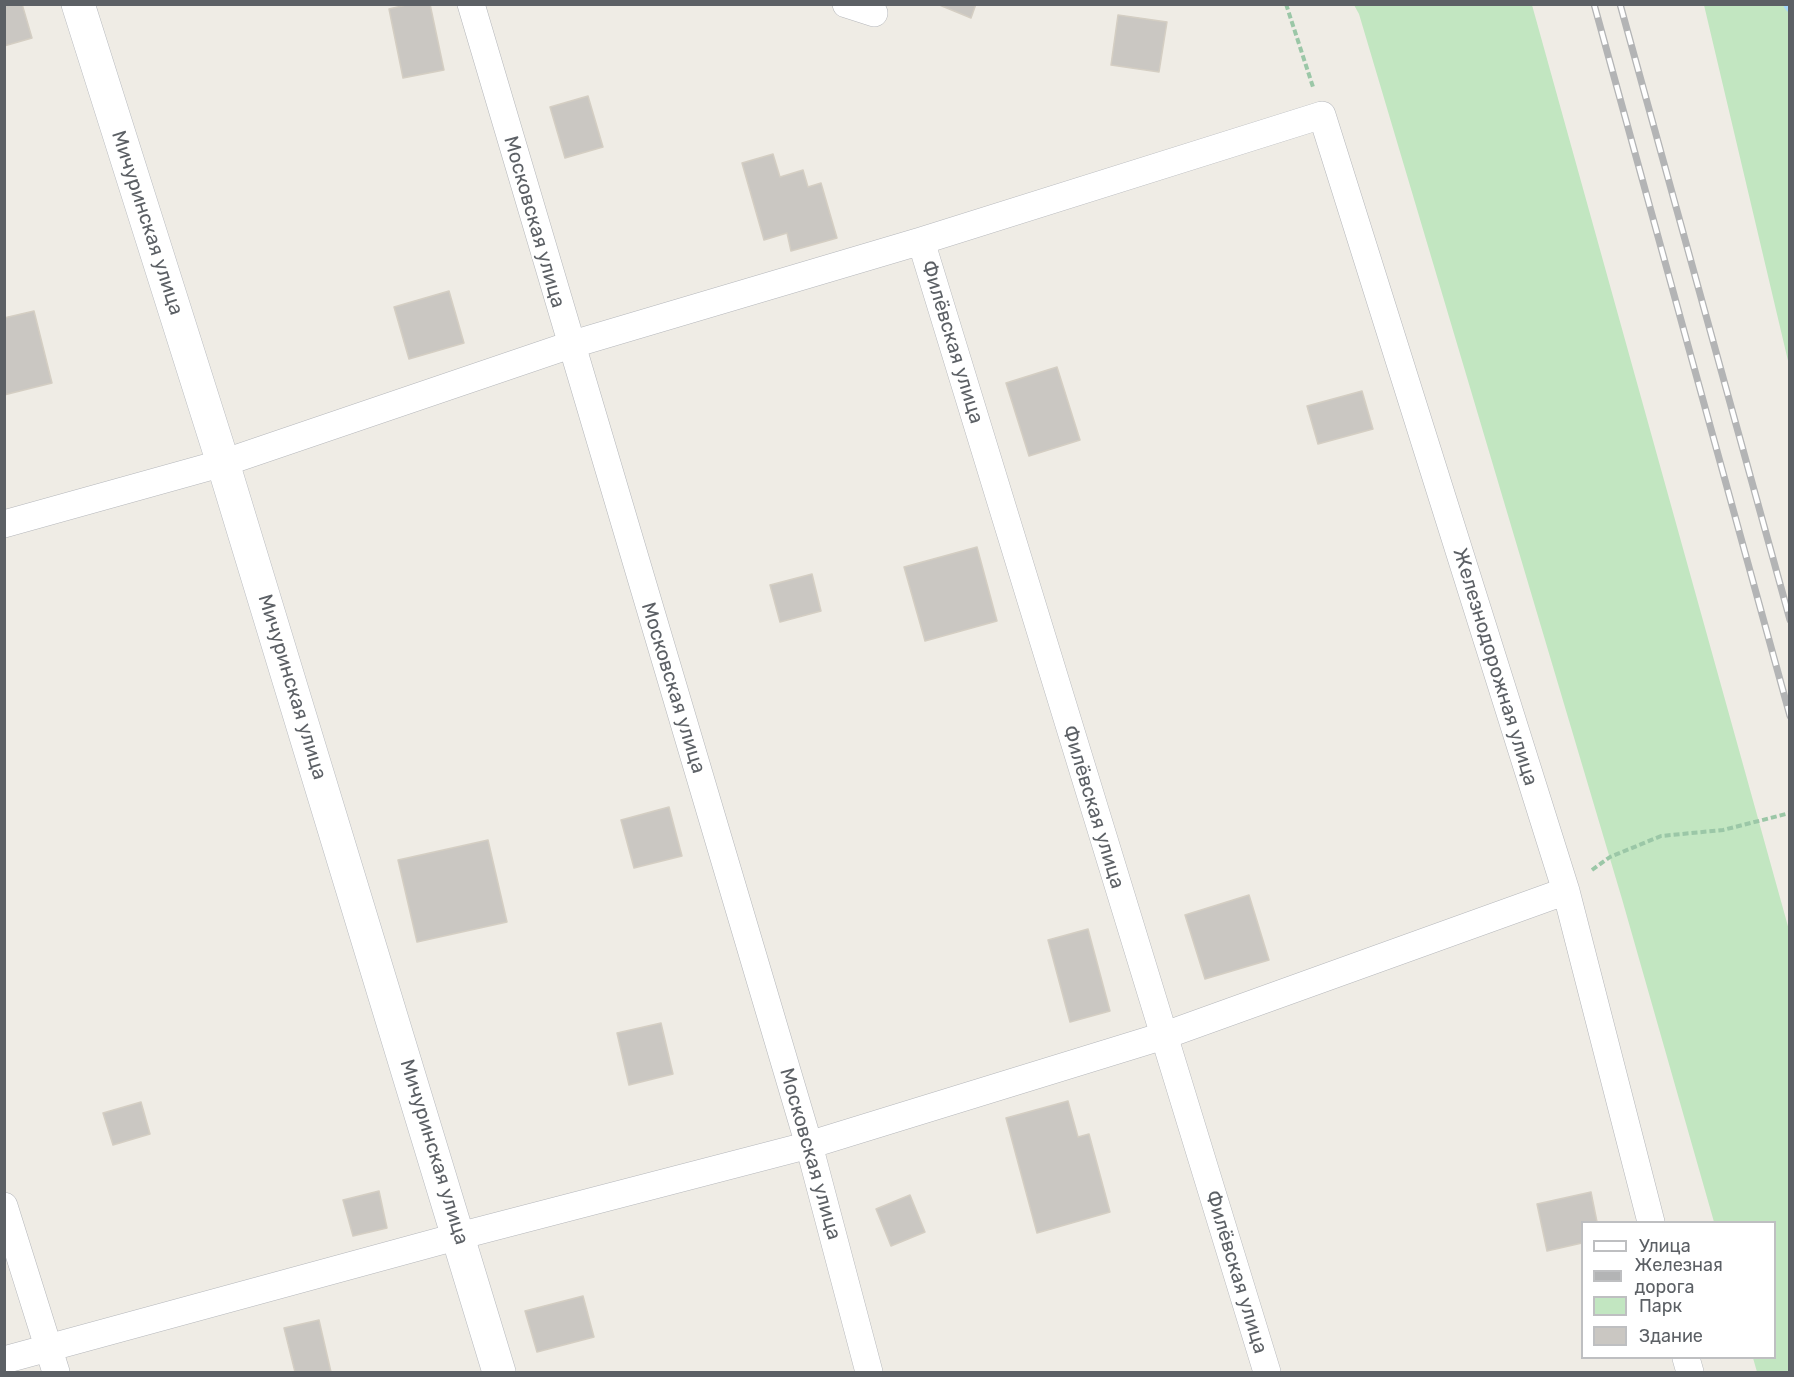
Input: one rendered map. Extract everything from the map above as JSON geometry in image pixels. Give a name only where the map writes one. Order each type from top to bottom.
[{"type":"street","name":"Мичуринская улица","points":[[78,4],[223,463],[459,1236],[498,1372]]},
{"type":"street","name":"Московская улица","points":[[471,4],[570,345],[809,1146],[869,1372]]},
{"type":"street","points":[[846,4],[874,13]]},
{"type":"street","points":[[4,524],[223,463],[570,345],[921,242],[1322,115]]},
{"type":"street","name":"Железнодорожная улица","points":[[1322,115],[1566,891],[1651,1221]]},
{"type":"street","name":"Филёвская улица","points":[[921,242],[1267,1372]]},
{"type":"street","points":[[4,1360],[53,1360],[459,1236],[809,1146],[1163,1036],[1566,891]]},
{"type":"street","points":[[4,1206],[53,1360]]},
{"type":"path","points":[[1286,4],[1322,115]]},
{"type":"path","points":[[1566,891],[1610,857],[1661,836],[1723,830],[1790,813]]},
{"type":"green space","points":[[1354,5],[1532,5],[1789,930],[1789,1372],[1757,1372],[1753,1359],[1776,1359],[1776,1221],[1714,1221],[1622,899],[1359,14]]},
{"type":"green space","points":[[1704,5],[1789,5],[1789,365]]},
{"type":"building","points":[[4,4],[22,4],[32,38],[4,46]]},
{"type":"building","points":[[410,4],[430,4],[444,70],[403,78],[389,9]]},
{"type":"building","points":[[937,4],[976,4],[971,18]]},
{"type":"building","points":[[1118,15],[1167,22],[1159,72],[1111,65]]},
{"type":"building","points":[[588,96],[603,147],[565,158],[550,107]]},
{"type":"building","points":[[773,154],[780,177],[803,170],[808,187],[821,183],[837,238],[791,251],[787,233],[764,240],[742,163]]},
{"type":"building","points":[[449,291],[464,343],[409,359],[394,307]]},
{"type":"building","points":[[34,311],[52,383],[4,395],[4,318]]},
{"type":"building","points":[[1057,367],[1080,440],[1029,456],[1006,383]]},
{"type":"building","points":[[1362,391],[1373,429],[1318,444],[1307,406]]},
{"type":"building","points":[[977,547],[997,621],[925,641],[904,567]]},
{"type":"building","points":[[812,574],[821,611],[780,622],[770,585]]},
{"type":"building","points":[[669,807],[682,856],[634,868],[621,820]]},
{"type":"building","points":[[488,840],[507,922],[417,942],[398,860]]},
{"type":"building","points":[[1249,895],[1269,960],[1205,979],[1185,915]]},
{"type":"building","points":[[1088,929],[1110,1011],[1070,1022],[1048,940]]},
{"type":"building","points":[[661,1023],[673,1074],[629,1085],[617,1033]]},
{"type":"building","points":[[1068,1101],[1078,1137],[1089,1134],[1110,1212],[1037,1233],[1006,1118]]},
{"type":"building","points":[[141,1102],[150,1134],[113,1145],[103,1113]]},
{"type":"building","points":[[379,1191],[387,1228],[353,1236],[343,1200]]},
{"type":"building","points":[[1591,1192],[1597,1221],[1581,1221],[1581,1243],[1547,1251],[1537,1204]]},
{"type":"building","points":[[910,1195],[925,1232],[891,1246],[876,1209]]},
{"type":"building","points":[[583,1296],[594,1337],[537,1352],[525,1311]]},
{"type":"building","points":[[319,1320],[331,1372],[295,1372],[284,1328]]},
{"type":"railway","points":[[1594,4],[1790,716]]},
{"type":"railway","points":[[1620,4],[1790,620]]}]
